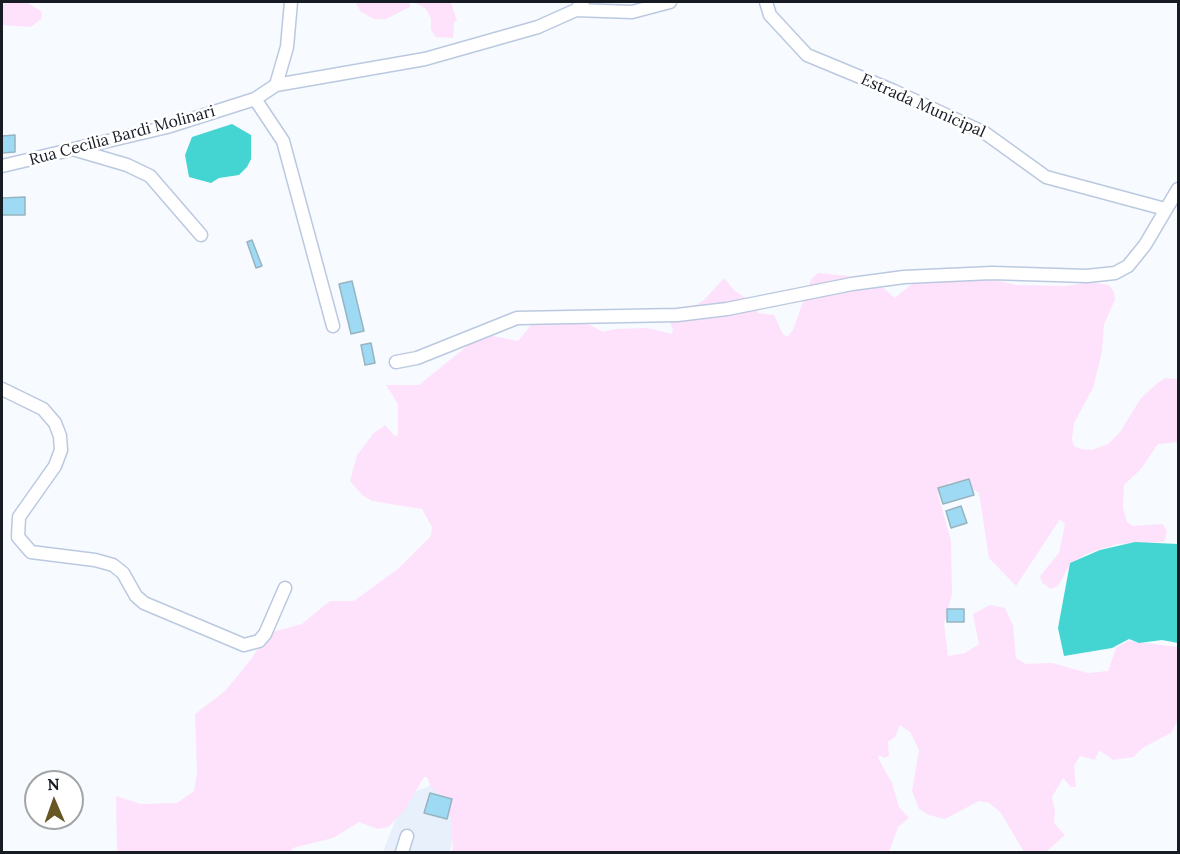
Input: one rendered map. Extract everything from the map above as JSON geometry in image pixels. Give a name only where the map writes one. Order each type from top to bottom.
[{"type":"street","points":[[276,85],[287,47],[291,2]]},
{"type":"street","points":[[580,6],[632,12],[670,2]]},
{"type":"street","name":"Estrada Municipal","points":[[766,2],[770,15],[807,55],[894,91],[985,133],[1046,177],[1166,209]]},
{"type":"street","name":"Rua Cecilia Bardi Molinari","points":[[2,166],[167,127],[255,99],[276,85],[425,59],[538,27],[580,6]]},
{"type":"street","points":[[255,99],[283,141],[333,326]]},
{"type":"street","points":[[76,150],[127,165],[150,176],[201,235]]},
{"type":"street","points":[[396,362],[417,358],[517,318],[677,315],[727,309],[852,284],[904,277],[992,273],[1087,276],[1115,273],[1128,267],[1145,245],[1179,189]]},
{"type":"street","points":[[2,388],[44,409],[60,436],[61,450],[55,466],[19,517],[18,537],[31,552],[95,560],[113,565],[123,573],[136,596],[144,603],[244,645],[259,641],[265,634],[285,588]]},
{"type":"street","points":[[402,852],[407,836]]},
{"type":"shaded area","points":[[2,2],[26,2],[42,12],[41,19],[31,27],[2,25]]},
{"type":"shaded area","points":[[355,2],[410,2],[410,7],[386,19],[374,19],[361,12]]},
{"type":"shaded area","points":[[414,2],[451,2],[457,21],[454,22],[453,38],[436,37],[431,30],[431,19],[426,9]]},
{"type":"shaded area","points":[[818,273],[849,276],[871,286],[881,286],[895,298],[913,283],[977,275],[1016,285],[1066,286],[1090,282],[1109,285],[1114,292],[1115,300],[1104,324],[1102,352],[1093,388],[1074,423],[1072,439],[1074,446],[1081,449],[1092,450],[1108,444],[1120,432],[1141,398],[1166,378],[1178,379],[1178,442],[1158,444],[1140,470],[1124,485],[1123,508],[1127,522],[1133,526],[1163,524],[1167,532],[1164,542],[1117,544],[1086,554],[1070,564],[1058,586],[1051,589],[1042,583],[1040,576],[1059,553],[1065,524],[1060,519],[1016,586],[989,558],[979,493],[964,485],[950,482],[938,494],[951,541],[952,594],[944,624],[948,656],[965,653],[979,644],[973,614],[990,605],[1005,608],[1013,625],[1016,658],[1026,664],[1052,663],[1088,673],[1108,671],[1116,648],[1128,641],[1178,647],[1178,720],[1171,733],[1144,747],[1133,757],[1113,760],[1099,750],[1095,760],[1080,756],[1074,766],[1076,787],[1071,787],[1063,778],[1052,797],[1055,811],[1054,823],[1065,835],[1046,852],[1024,852],[1001,813],[989,803],[979,801],[945,819],[929,815],[919,809],[912,791],[919,750],[910,732],[900,725],[895,737],[888,742],[889,756],[884,758],[879,755],[878,758],[892,783],[899,807],[909,818],[898,827],[889,852],[453,852],[451,817],[445,800],[431,787],[427,777],[424,777],[404,811],[388,827],[378,829],[359,822],[333,838],[293,848],[290,852],[117,852],[116,796],[141,804],[177,803],[194,791],[197,773],[195,714],[225,691],[252,658],[268,633],[302,624],[330,601],[354,601],[399,568],[431,536],[432,527],[422,509],[372,501],[363,496],[350,481],[357,455],[373,434],[385,425],[395,436],[398,435],[398,404],[386,385],[419,385],[482,334],[518,341],[535,320],[577,318],[603,332],[615,329],[647,328],[672,334],[673,330],[667,316],[689,309],[704,300],[724,278],[735,291],[755,304],[758,313],[774,315],[783,334],[787,337],[793,330],[811,279]]},
{"type":"shaded area","points":[[438,782],[460,794],[450,852],[383,852],[405,796]]},
{"type":"water","points":[[232,124],[251,135],[251,159],[247,167],[239,175],[219,178],[211,183],[189,177],[185,155],[192,137]]},
{"type":"water","points":[[1135,542],[1178,544],[1178,643],[1162,640],[1139,643],[1129,639],[1112,648],[1064,656],[1058,628],[1070,563],[1100,550]]},
{"type":"building","points":[[15,135],[15,152],[2,153],[2,136]]},
{"type":"building","points":[[25,197],[25,215],[2,215],[2,198]]},
{"type":"building","points":[[252,240],[262,266],[256,268],[247,242]]},
{"type":"building","points":[[352,281],[364,331],[351,334],[339,284]]},
{"type":"building","points":[[371,343],[375,363],[365,365],[361,345]]},
{"type":"building","points":[[969,479],[974,495],[943,504],[938,488]]},
{"type":"building","points":[[961,506],[967,523],[951,528],[946,511]]},
{"type":"building","points":[[947,609],[964,609],[964,622],[947,622]]},
{"type":"building","points":[[430,793],[452,799],[447,819],[424,813]]}]
